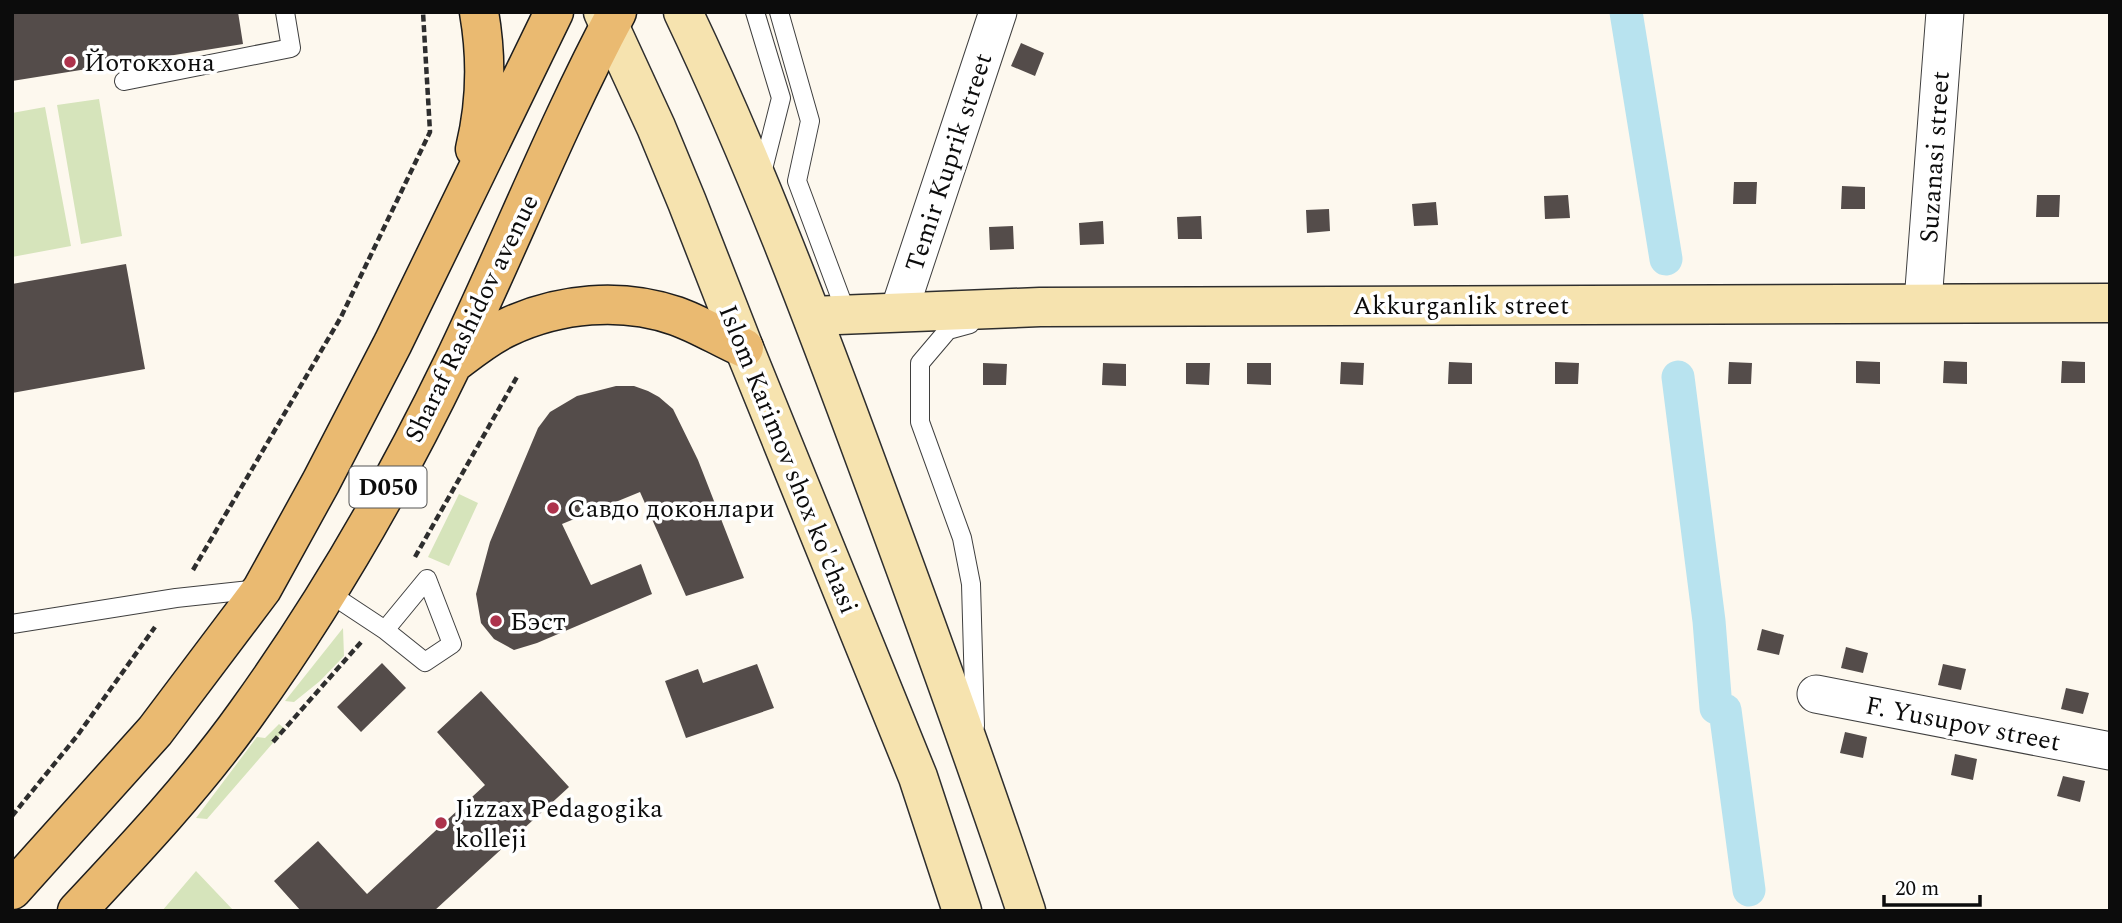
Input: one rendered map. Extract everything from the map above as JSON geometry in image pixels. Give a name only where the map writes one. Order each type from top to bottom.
[{"type":"main road","points":[[463,203],[482,120],[485,78],[479,12]]},
{"type":"main road","name":"D050","points":[[12,890],[155,730],[262,589],[321,482],[463,203],[554,12]]},
{"type":"main road","points":[[683,12],[707,62],[758,187],[829,315],[1026,911]]},
{"type":"main road","name":"Islom Karimov shox ko'chasi","points":[[610,17],[918,777],[962,911]]},
{"type":"main road","name":"Sharaf Rashidov avenue","points":[[77,911],[209,762],[246,715],[329,593],[452,364],[610,17]]},
{"type":"main road","points":[[452,364],[508,327],[562,308],[619,303],[675,315],[744,348]]},
{"type":"main road","name":"Akkurganlik street","points":[[829,315],[1040,307],[2110,303]]},
{"type":"street","name":"Temir Kuprik street","points":[[899,311],[998,12]]},
{"type":"street","name":"Suzanasi street","points":[[1923,302],[1945,12]]},
{"type":"street","name":"F. Yusupov street","points":[[1816,694],[2110,751]]},
{"type":"lane","points":[[124,81],[291,48],[285,12]]},
{"type":"lane","points":[[755,12],[781,98],[758,187]]},
{"type":"lane","points":[[779,12],[810,121],[797,181],[829,315]]},
{"type":"lane","points":[[975,757],[971,584],[962,538],[920,422],[920,363],[948,330],[1040,307]]},
{"type":"lane","points":[[12,624],[176,598],[262,589]]},
{"type":"lane","points":[[329,593],[381,627]]},
{"type":"path","points":[[12,816],[77,736],[176,598],[341,317],[429,132],[423,12]]},
{"type":"path","points":[[410,565],[518,375]]},
{"type":"path","points":[[268,747],[381,627]]},
{"type":"green space","points":[[99,99],[122,236],[81,244],[57,105]]},
{"type":"green space","points":[[45,107],[71,246],[12,257],[12,113]]},
{"type":"green space","points":[[459,494],[478,503],[449,566],[428,557]]},
{"type":"green space","points":[[343,628],[344,656],[320,681],[294,702],[285,701]]},
{"type":"green space","points":[[279,724],[285,729],[207,819],[196,818],[257,737],[265,738]]},
{"type":"green space","points":[[196,871],[234,911],[162,911]]},
{"type":"building","name":"Йотокхона","points":[[238,12],[243,44],[12,81],[12,13]]},
{"type":"building","points":[[1021,43],[1044,53],[1035,76],[1011,66]]},
{"type":"building","points":[[1734,182],[1757,182],[1756,204],[1733,204]]},
{"type":"building","points":[[1842,186],[1865,187],[1865,209],[1841,209]]},
{"type":"building","points":[[1568,195],[1570,218],[1545,219],[1544,196]]},
{"type":"building","points":[[2037,195],[2060,195],[2059,217],[2036,217]]},
{"type":"building","points":[[1436,202],[1438,225],[1414,226],[1412,204]]},
{"type":"building","points":[[1329,209],[1330,231],[1307,233],[1306,210]]},
{"type":"building","points":[[1201,216],[1202,239],[1178,239],[1177,217]]},
{"type":"building","points":[[1103,221],[1104,244],[1080,245],[1079,223]]},
{"type":"building","points":[[1013,226],[1014,249],[990,250],[989,227]]},
{"type":"building","points":[[126,264],[145,369],[12,393],[12,284]]},
{"type":"building","points":[[1856,361],[1880,362],[1880,384],[1856,383]]},
{"type":"building","points":[[1944,361],[1967,362],[1967,384],[1943,383]]},
{"type":"building","points":[[2062,361],[2085,362],[2085,383],[2061,383]]},
{"type":"building","points":[[1341,362],[1364,363],[1363,385],[1340,384]]},
{"type":"building","points":[[1449,362],[1472,363],[1472,384],[1448,384]]},
{"type":"building","points":[[1555,362],[1579,363],[1578,384],[1555,384]]},
{"type":"building","points":[[1729,362],[1752,363],[1751,384],[1728,384]]},
{"type":"building","points":[[983,363],[1007,364],[1006,385],[983,385]]},
{"type":"building","points":[[1103,363],[1126,364],[1126,386],[1102,385]]},
{"type":"building","points":[[1186,363],[1210,363],[1209,385],[1186,384]]},
{"type":"building","points":[[1247,363],[1271,363],[1271,385],[1247,384]]},
{"type":"building","name":"Cавдо доконлари","points":[[616,386],[634,386],[648,391],[673,409],[698,460],[744,578],[686,596],[640,492],[562,524],[591,585],[641,564],[652,594],[537,643],[514,650],[494,639],[481,623],[476,594],[490,542],[538,428],[550,412],[577,396]]},
{"type":"building","points":[[1762,629],[1784,635],[1779,655],[1757,650]]},
{"type":"building","points":[[1846,647],[1868,653],[1863,673],[1841,668]]},
{"type":"building","points":[[382,663],[406,688],[361,732],[337,707]]},
{"type":"building","points":[[757,664],[774,708],[686,738],[665,681],[698,669],[703,683]]},
{"type":"building","points":[[1943,664],[1966,669],[1961,690],[1938,685]]},
{"type":"building","points":[[2066,688],[2089,693],[2083,714],[2061,709]]},
{"type":"building","points":[[481,691],[569,787],[434,911],[301,911],[274,881],[318,841],[367,894],[485,785],[437,732]]},
{"type":"building","points":[[1845,732],[1867,737],[1863,758],[1840,753]]},
{"type":"building","points":[[1955,754],[1977,759],[1973,780],[1951,775]]},
{"type":"building","points":[[2063,776],[2085,781],[2080,802],[2057,796]]},
{"type":"waterway","points":[[1626,12],[1666,259]]},
{"type":"waterway","points":[[1678,377],[1709,621],[1716,708],[1725,710],[1749,890]]},
{"type":"place","name":"Йотокхона","points":[[70,62]]},
{"type":"place","name":"Cавдо доконлари","points":[[553,508]]},
{"type":"place","name":"Бэст","points":[[496,621]]},
{"type":"place","name":"Jizzax Pedagogika kolleji","points":[[441,823]]}]
